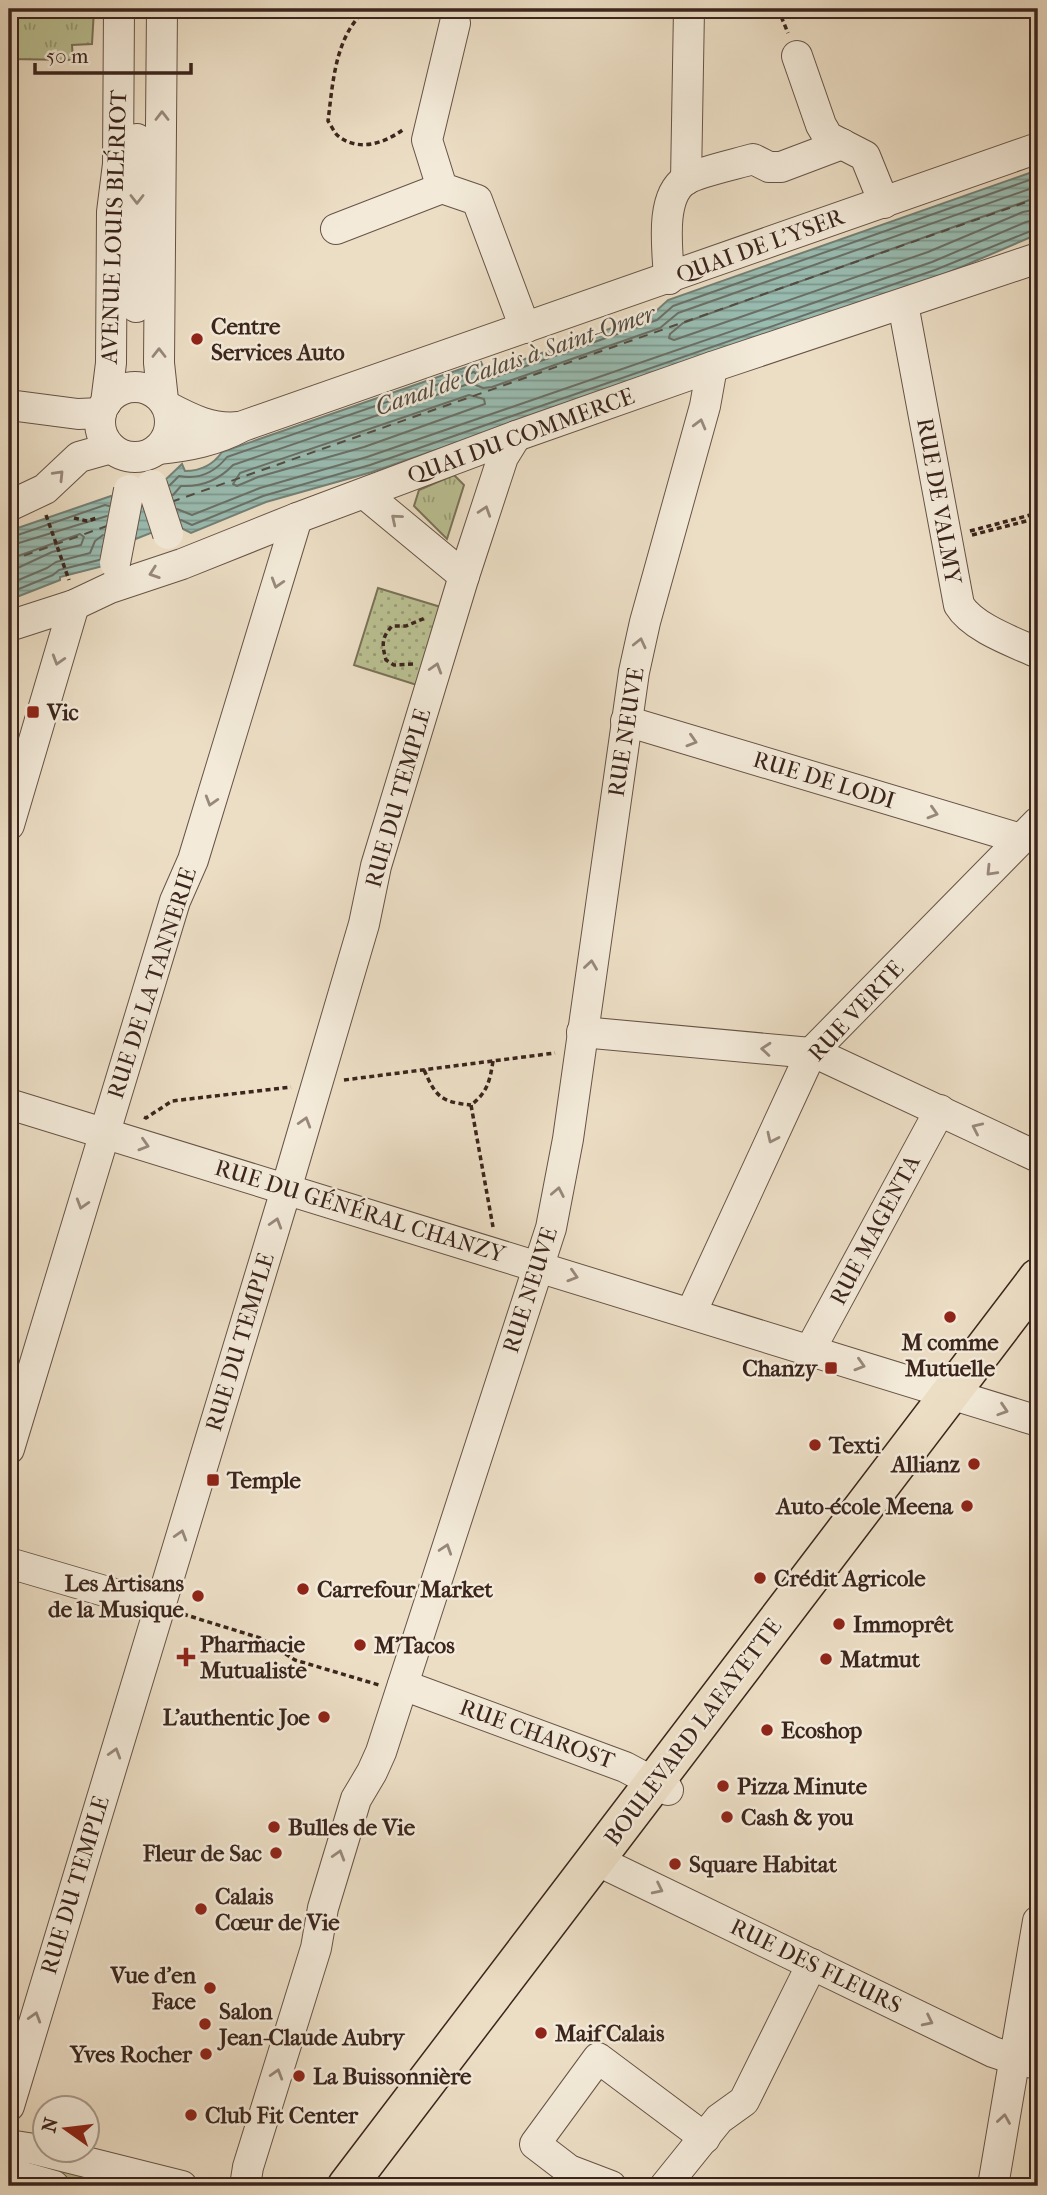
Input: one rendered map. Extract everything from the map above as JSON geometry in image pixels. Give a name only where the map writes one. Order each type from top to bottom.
[{"type":"main road","name":"BOULEVARD LAFAYETTE","points":[[371,2186],[433,2105],[455,2069],[603,1863],[959,1396],[1038,1278]]},
{"type":"main road","name":"BOULEVARD LAFAYETTE","points":[[959,1396],[1038,1306]]},
{"type":"main road","name":"BOULEVARD LAFAYETTE","points":[[347,2186],[603,1863]]},
{"type":"street","name":"AVENUE LOUIS BLÉRIOT","points":[[118,9],[118,164],[112,212],[136,307],[160,378],[165,404]]},
{"type":"street","points":[[136,307],[137,9]]},
{"type":"street","name":"AVENUE LOUIS BLÉRIOT","points":[[104,408],[111,363],[136,307],[162,9]]},
{"type":"street","points":[[686,180],[689,9]]},
{"type":"street","points":[[442,188],[427,140],[455,23]]},
{"type":"street","points":[[797,57],[821,125],[828,137],[865,156],[884,203]]},
{"type":"street","points":[[669,279],[669,209],[676,190],[686,180],[753,159],[769,167],[781,167],[842,144]]},
{"type":"street","name":"QUAI DE L'YSER","points":[[155,451],[208,442],[243,426],[1038,148]]},
{"type":"street","points":[[336,229],[442,188],[477,200],[525,328]]},
{"type":"street","name":"QUAI DU COMMERCE","points":[[9,626],[71,591],[113,576],[217,550],[516,436],[1038,258]]},
{"type":"street","name":"RUE DE VALMY","points":[[903,304],[954,537],[956,595],[964,612],[976,623],[1038,653]]},
{"type":"street","name":"RUE NEUVE","points":[[245,2186],[248,2167],[317,1948],[323,1908],[356,1799],[372,1772],[402,1689],[551,1228],[566,1152],[626,721],[645,622],[705,406],[712,367]]},
{"type":"street","points":[[9,506],[45,489],[79,457],[116,452],[135,458],[155,451],[166,440],[170,428],[165,404],[149,389],[131,387],[119,391],[104,408],[102,434],[116,452],[130,478],[141,488],[173,543],[183,549],[217,550]]},
{"type":"street","name":"QUAI DE L'YSER","points":[[165,404],[217,428],[243,426]]},
{"type":"street","points":[[9,405],[72,413],[104,408]]},
{"type":"street","name":"RUE DU TEMPLE","points":[[9,2106],[287,1188],[365,924],[376,866],[435,671],[503,457],[516,436]]},
{"type":"street","points":[[113,576],[155,451]]},
{"type":"street","points":[[365,494],[464,576]]},
{"type":"street","name":"RUE DE LA TANNERIE","points":[[9,1449],[175,901],[193,860],[297,518]]},
{"type":"street","points":[[9,824],[71,591]]},
{"type":"street","name":"RUE DE LODI","points":[[626,721],[1030,831]]},
{"type":"street","name":"RUE VERTE","points":[[691,1313],[811,1054],[1030,831]]},
{"type":"street","points":[[582,1032],[811,1054],[835,1061],[1038,1157]]},
{"type":"street","name":"RUE DU GÉNÉRAL CHANZY","points":[[9,1104],[1038,1421]]},
{"type":"street","name":"RUE MAGENTA","points":[[810,1350],[940,1110]]},
{"type":"street","points":[[9,1563],[159,1607]]},
{"type":"street","name":"RUE CHAROST","points":[[402,1689],[625,1767],[661,1786]]},
{"type":"street","name":"RUE DES FLEURS","points":[[603,1863],[993,2052],[1026,2062]]},
{"type":"street","points":[[993,2186],[1026,2062],[1038,1921]]},
{"type":"street","points":[[665,2186],[719,2119],[744,2101],[812,1964]]},
{"type":"street","points":[[611,2186],[569,2169],[535,2144],[598,2058],[705,2138]]},
{"type":"street","points":[[337,2186],[357,2161],[384,2139]]},
{"type":"street","points":[[9,2145],[182,2186]]},
{"type":"street","points":[[9,2173],[54,2186]]},
{"type":"path","points":[[367,9],[357,16],[343,39],[328,121],[337,135],[356,144],[370,145],[384,141],[417,120],[431,123]]},
{"type":"path","points":[[47,515],[71,591]]},
{"type":"path","points":[[954,537],[1038,516]]},
{"type":"path","points":[[954,537],[1038,516]]},
{"type":"path","points":[[435,671],[418,665],[394,665],[386,660],[382,646],[384,636],[392,626],[406,626],[435,611],[452,616]]},
{"type":"path","points":[[424,1070],[433,1091],[451,1103],[471,1105],[482,1096],[490,1081],[493,1061]]},
{"type":"path","points":[[471,1105],[498,1253]]},
{"type":"path","points":[[159,1607],[260,1638],[295,1660],[402,1689]]},
{"type":"green space","points":[[9,9],[94,9],[92,44],[72,45],[73,60],[9,59]]},
{"type":"green space","points":[[454,475],[464,485],[447,539],[414,506],[419,490]]},
{"type":"green space","points":[[378,588],[444,608],[420,686],[354,665]]},
{"type":"green space","points":[[10,2157],[32,2162],[32,2164],[112,2179],[110,2186],[91,2186],[12,2164]]},
{"type":"water","points":[[1038,170],[1038,234],[938,277],[372,472],[266,502],[191,533],[173,524],[108,550],[107,565],[60,577],[60,580],[9,600],[9,531],[111,496],[115,502],[161,484],[182,464],[185,471],[196,470],[210,464],[222,452],[481,362],[486,373],[654,313],[668,300]]},
{"type":"ferry route","points":[[171,502],[1038,198]]},
{"type":"ferry route","points":[[9,561],[107,526]]},
{"type":"place","name":"Centre Services Auto","points":[[197,339]]},
{"type":"place","name":"Vic","points":[[33,712]]},
{"type":"place","name":"M comme Mutuelle","points":[[950,1317]]},
{"type":"place","name":"Chanzy","points":[[831,1368]]},
{"type":"place","name":"Texti","points":[[815,1445]]},
{"type":"place","name":"Allianz","points":[[974,1464]]},
{"type":"place","name":"Temple","points":[[213,1480]]},
{"type":"place","name":"Auto-école Meena","points":[[967,1506]]},
{"type":"place","name":"Crédit Agricole","points":[[760,1578]]},
{"type":"place","name":"Carrefour Market","points":[[303,1589]]},
{"type":"place","name":"Les Artisans de la Musique","points":[[198,1596]]},
{"type":"place","name":"Immoprêt","points":[[839,1624]]},
{"type":"place","name":"M'Tacos","points":[[360,1645]]},
{"type":"place","name":"Pharmacie Mutualiste","points":[[186,1657]]},
{"type":"place","name":"Matmut","points":[[826,1659]]},
{"type":"place","name":"L'authentic Joe","points":[[324,1717]]},
{"type":"place","name":"Ecoshop","points":[[767,1730]]},
{"type":"place","name":"Pizza Minute","points":[[723,1786]]},
{"type":"place","name":"Cash & you","points":[[727,1817]]},
{"type":"place","name":"Bulles de Vie","points":[[274,1827]]},
{"type":"place","name":"Fleur de Sac","points":[[276,1853]]},
{"type":"place","name":"Square Habitat","points":[[675,1864]]},
{"type":"place","name":"Calais Cœur de Vie","points":[[201,1909]]},
{"type":"place","name":"Vue d'en Face","points":[[210,1988]]},
{"type":"place","name":"Salon Jean-Claude Aubry","points":[[205,2024]]},
{"type":"place","name":"Maif Calais","points":[[541,2033]]},
{"type":"place","name":"Yves Rocher","points":[[206,2054]]},
{"type":"place","name":"La Buissonnière","points":[[299,2076]]},
{"type":"place","name":"Club Fit Center","points":[[191,2115]]},
{"type":"water label","name":"Canal de Calais à Saint-Omer","points":[[515,360]]}]
